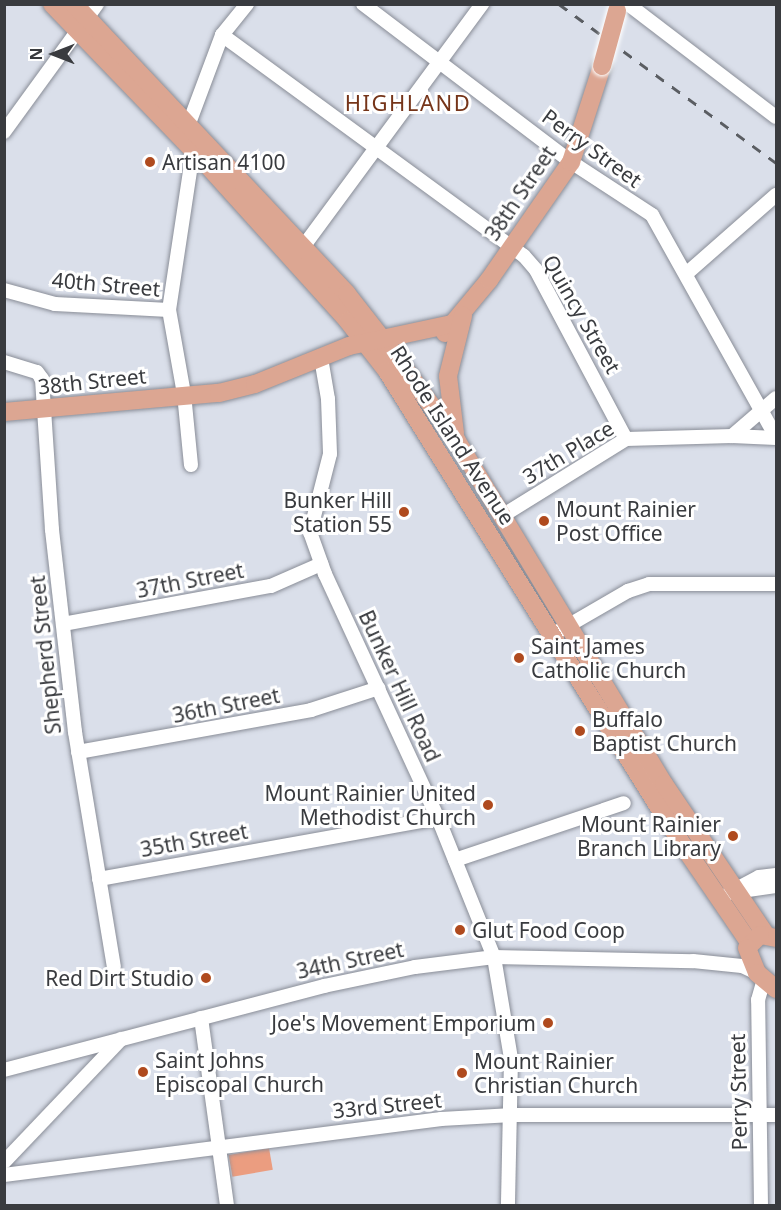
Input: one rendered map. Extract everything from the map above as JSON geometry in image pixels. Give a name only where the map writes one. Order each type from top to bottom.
[{"type":"main road","name":"Rhode Island Avenue","points":[[51,4],[87,18],[193,151],[364,342],[417,415],[560,631],[727,894],[764,937],[768,980]]},
{"type":"main road","name":"Rhode Island Avenue","points":[[74,4],[303,247],[384,340],[456,441],[502,516],[560,631]]},
{"type":"main road","name":"38th Street","points":[[4,412],[44,410],[184,394],[219,393],[255,384],[364,342],[384,340],[402,344],[438,337],[458,318],[571,162],[622,7]]},
{"type":"main road","points":[[456,441],[448,375],[458,318]]},
{"type":"street","points":[[188,126],[222,34],[247,4]]},
{"type":"street","name":"Perry Street","points":[[363,4],[571,162],[652,215],[777,438]]},
{"type":"street","points":[[303,247],[482,4]]},
{"type":"street","points":[[622,7],[777,117]]},
{"type":"street","points":[[7,124],[87,18]]},
{"type":"street","name":"Quincy Street","points":[[222,34],[512,246],[536,270],[626,439]]},
{"type":"street","points":[[191,465],[184,394],[169,310],[193,151]]},
{"type":"street","points":[[686,274],[777,195]]},
{"type":"street","name":"40th Street","points":[[4,290],[55,304],[169,310]]},
{"type":"street","name":"Bunker Hill Road","points":[[321,358],[328,399],[330,454],[310,532],[321,564],[438,818],[494,957],[509,1038],[513,1115],[508,1206]]},
{"type":"street","name":"Shepherd Street","points":[[4,362],[37,372],[42,379],[63,624],[78,752],[114,967]]},
{"type":"street","points":[[732,436],[777,398]]},
{"type":"street","name":"37th Place","points":[[502,516],[626,439],[732,436],[777,438]]},
{"type":"street","name":"37th Street","points":[[63,624],[271,586],[321,564]]},
{"type":"street","points":[[560,631],[628,591],[650,584],[777,584]]},
{"type":"street","name":"36th Street","points":[[78,752],[311,710],[379,688]]},
{"type":"street","points":[[455,860],[624,803]]},
{"type":"street","name":"35th Street","points":[[99,879],[438,818]]},
{"type":"street","points":[[727,894],[742,878],[759,869],[777,870]]},
{"type":"street","points":[[727,894],[759,877],[777,875]]},
{"type":"street","points":[[727,894],[777,886]]},
{"type":"street","name":"34th Street","points":[[714,962],[764,937]]},
{"type":"street","name":"34th Street","points":[[4,1070],[335,984],[494,957],[714,962],[747,967],[768,980]]},
{"type":"street","name":"Perry Street","points":[[761,1206],[758,1000],[768,980]]},
{"type":"street","points":[[201,1018],[227,1206]]},
{"type":"street","points":[[4,1162],[122,1038]]},
{"type":"street","name":"33rd Street","points":[[4,1175],[220,1149],[406,1122],[513,1115],[777,1115]]},
{"type":"shaded area","points":[[269,1148],[273,1170],[232,1177],[229,1155]]},
{"type":"railway","points":[[559,4],[776,163]]},
{"type":"place","name":"Artisan 4100","points":[[150,162]]},
{"type":"place","name":"Bunker Hill Station 55","points":[[404,512]]},
{"type":"place","name":"Mount Rainier Post Office","points":[[544,521]]},
{"type":"place","name":"Saint James Catholic Church","points":[[519,658]]},
{"type":"place","name":"Buffalo Baptist Church","points":[[580,731]]},
{"type":"place","name":"Mount Rainier United Methodist Church","points":[[488,805]]},
{"type":"place","name":"Mount Rainier Branch Library","points":[[733,836]]},
{"type":"place","name":"Glut Food Coop","points":[[460,930]]},
{"type":"place","name":"Red Dirt Studio","points":[[206,978]]},
{"type":"place","name":"Joe's Movement Emporium","points":[[548,1023]]},
{"type":"place","name":"Saint Johns Episcopal Church","points":[[143,1072]]},
{"type":"place","name":"Mount Rainier Christian Church","points":[[462,1073]]},
{"type":"district","name":"HIGHLAND","points":[[408,103]]}]
